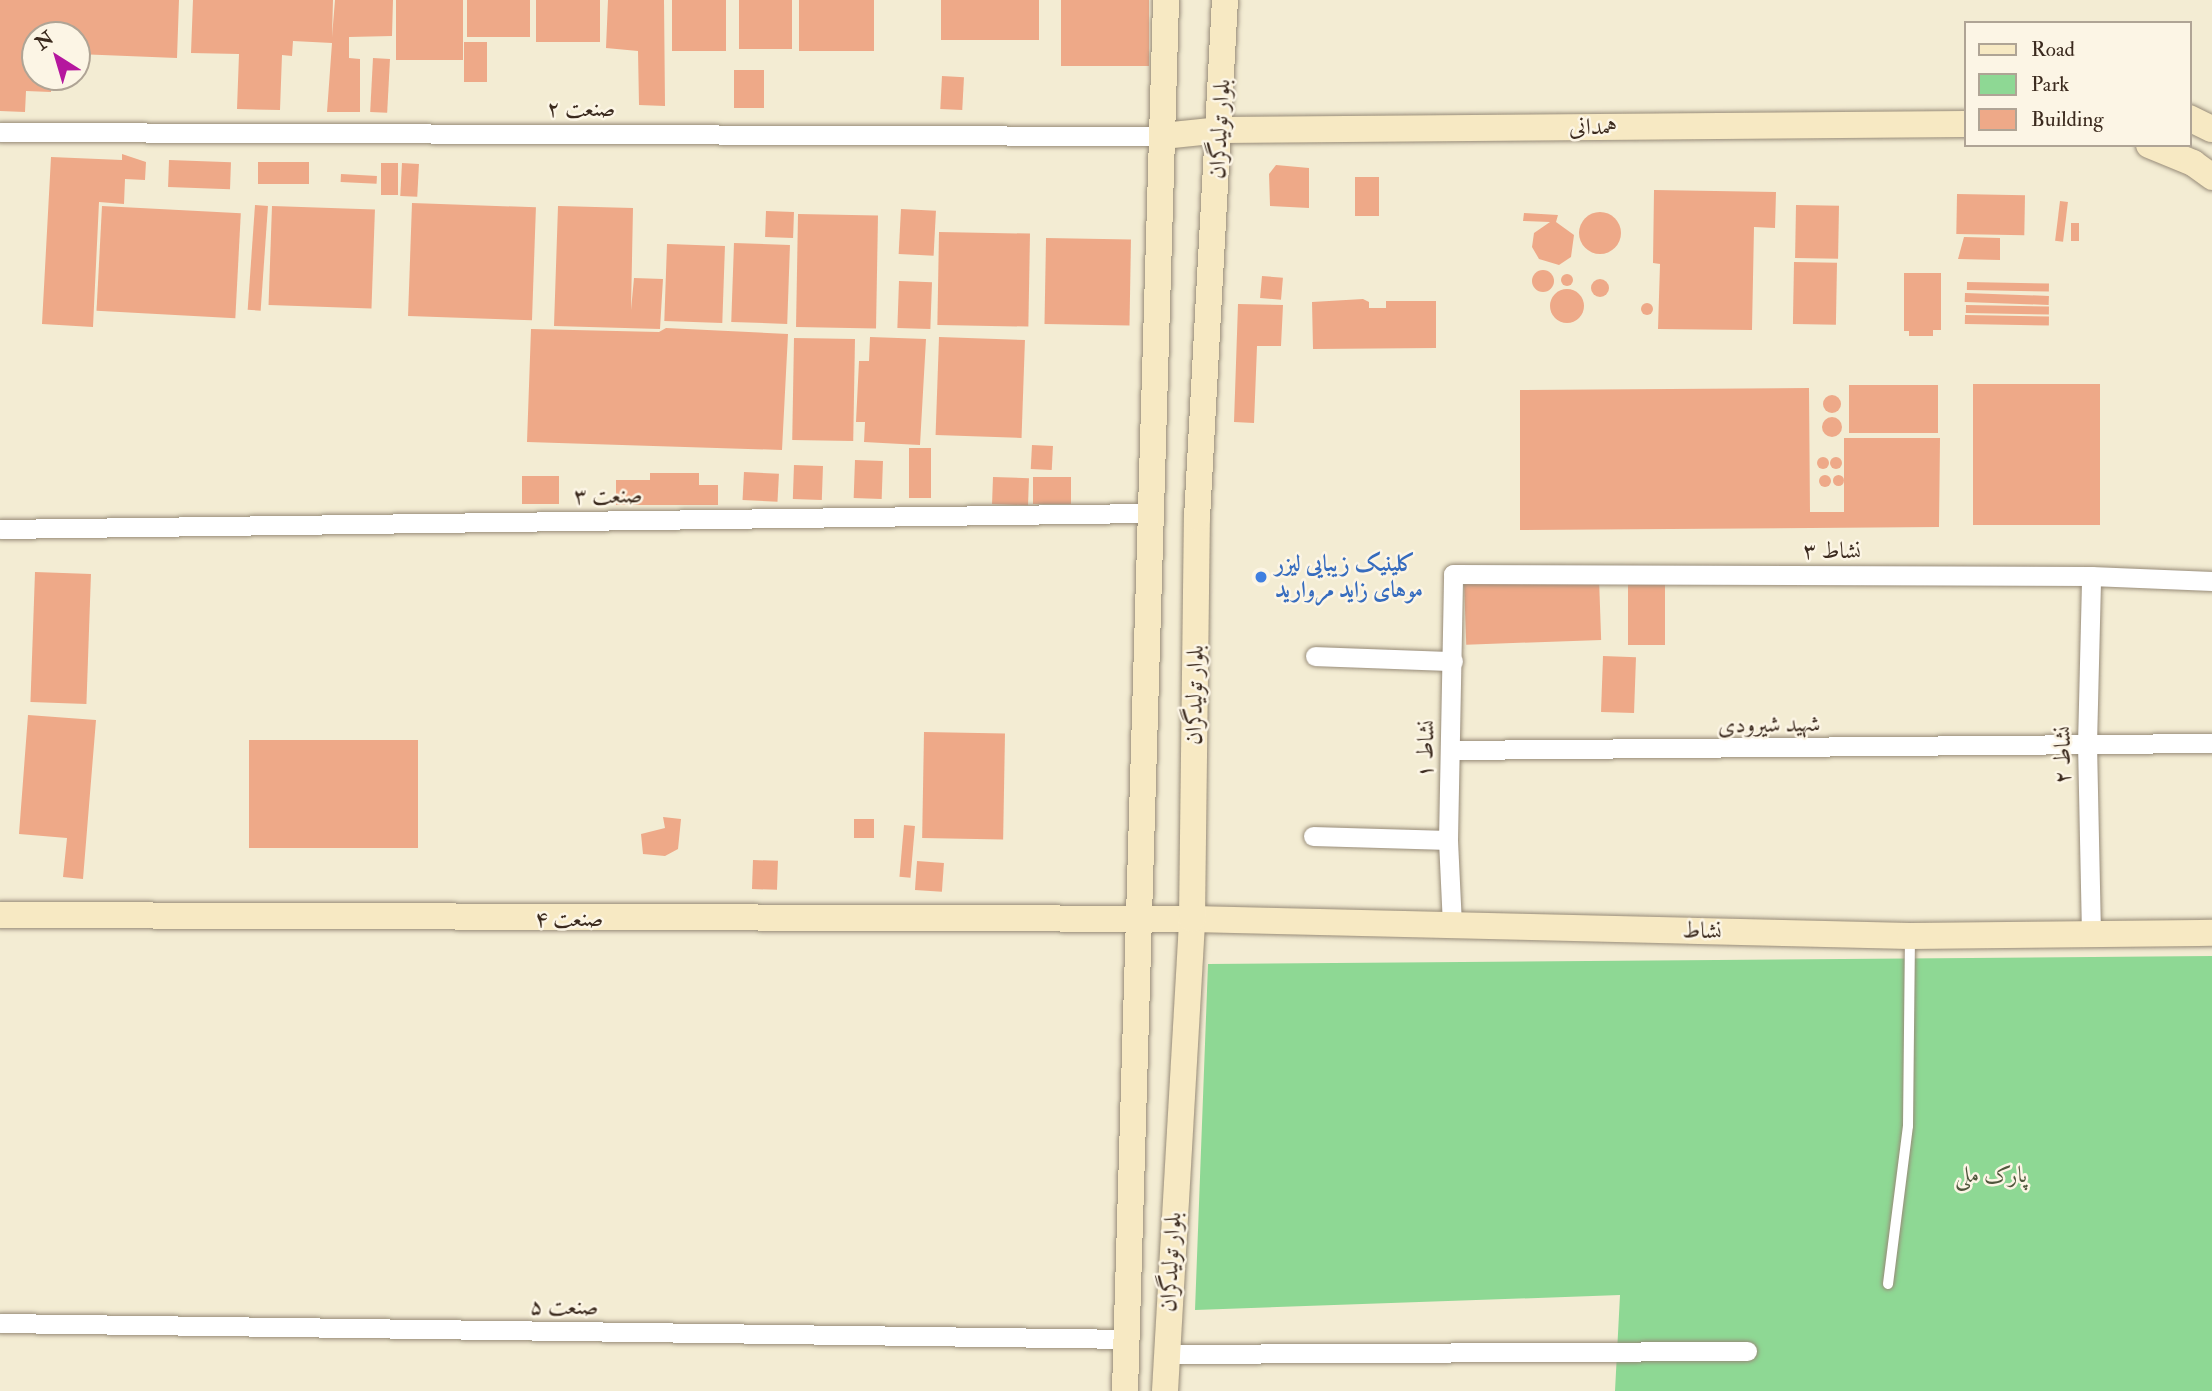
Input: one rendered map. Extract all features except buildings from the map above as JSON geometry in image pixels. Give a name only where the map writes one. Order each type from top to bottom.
[{"type":"main road","name":"بلوار تولیدگران","points":[[1125,1391],[1153,513],[1166,0]]},
{"type":"main road","name":"بلوار تولیدگران","points":[[1164,1391],[1192,919],[1197,518],[1221,130],[1225,0]]},
{"type":"main road","points":[[2191,119],[2212,130]]},
{"type":"main road","name":"همدانی","points":[[1163,136],[1221,130],[1964,124]]},
{"type":"main road","points":[[2154,147],[2193,163],[2212,177]]},
{"type":"main road","points":[[1153,513],[1197,518]]},
{"type":"main road","name":"صنعت ۴","points":[[0,915],[1138,922],[1192,919]]},
{"type":"main road","name":"نشاط","points":[[1192,919],[1910,936],[2212,933]]},
{"type":"street","points":[[2191,112],[2212,111]]},
{"type":"street","name":"صنعت ۲","points":[[0,132],[1163,136]]},
{"type":"street","name":"صنعت ۳","points":[[0,529],[1153,513]]},
{"type":"street","name":"نشاط ۳","points":[[1452,574],[2091,576],[2212,581]]},
{"type":"street","name":"نشاط ۱","points":[[1452,574],[1453,661],[1448,840],[1452,925]]},
{"type":"street","name":"نشاط ۲","points":[[2091,576],[2087,745],[2091,934]]},
{"type":"street","points":[[1315,656],[1453,661]]},
{"type":"street","name":"شهید شیرودی","points":[[1451,750],[2212,743]]},
{"type":"street","points":[[1313,836],[1448,840]]},
{"type":"street","name":"صنعت ۵","points":[[0,1323],[1128,1339]]},
{"type":"street","points":[[1166,1354],[1747,1351]]},
{"type":"lane","points":[[1888,1284],[1908,1126],[1910,936]]},
{"type":"green space","name":"پارک ملی","points":[[2212,956],[2212,1391],[1615,1391],[1620,1295],[1195,1310],[1208,964]]},
{"type":"place","name":"کلینیک زیبایی لیزر موهای زاید مروارید","points":[[1261,577]]}]
